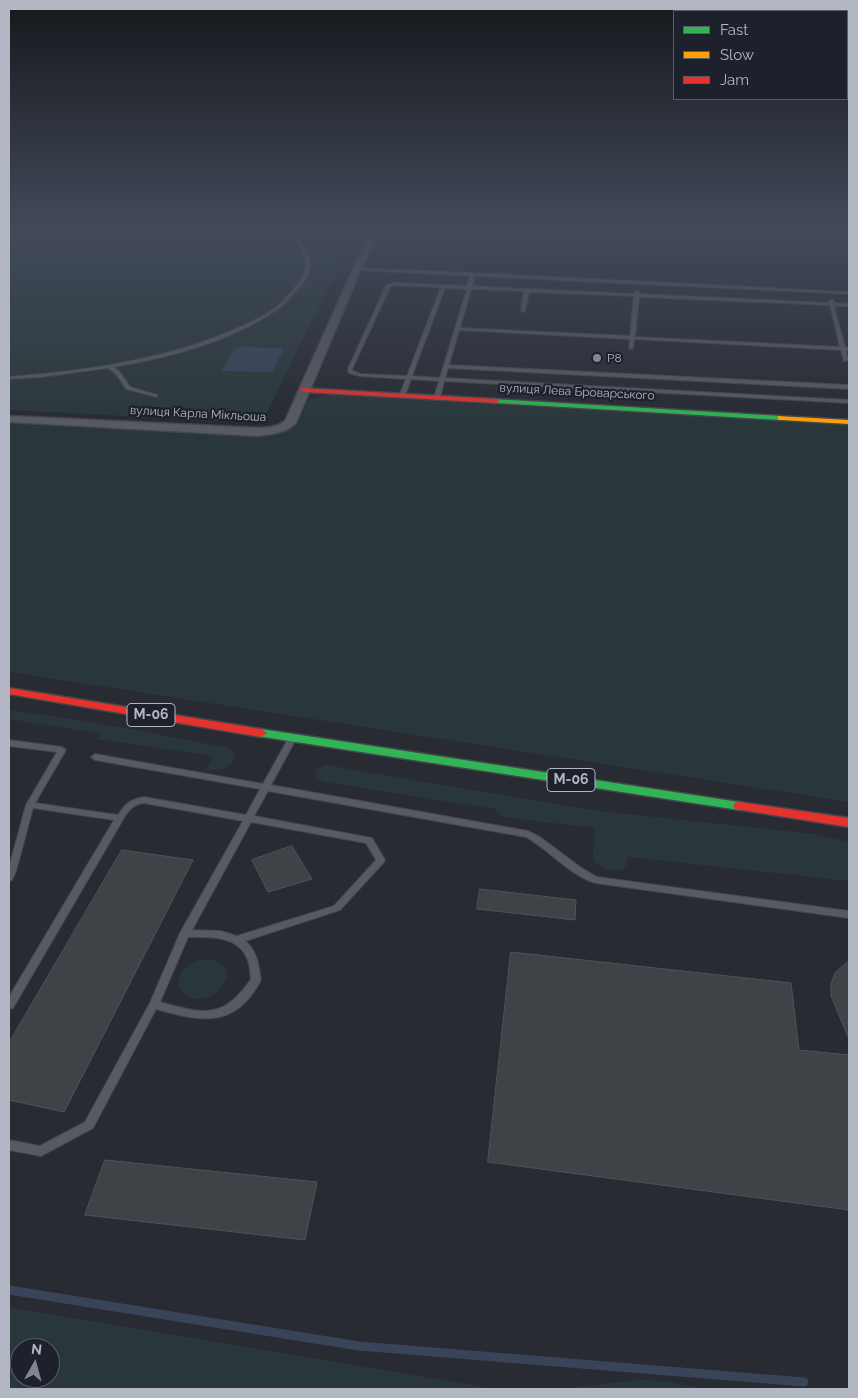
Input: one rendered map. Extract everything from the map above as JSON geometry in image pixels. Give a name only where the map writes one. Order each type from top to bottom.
[{"type":"main road","name":"вулиця Лева Броварського","points":[[304,390],[849,422]]},
{"type":"main road","name":"М-06","points":[[9,691],[849,823]]},
{"type":"street","name":"вулиця Карла Мікльоша","points":[[9,419],[271,431],[286,427],[290,423],[346,293]]},
{"type":"lane","points":[[9,378],[42,376],[110,367],[164,355],[237,331],[281,306],[294,293]]},
{"type":"lane","points":[[385,293],[350,369],[351,372],[360,375],[409,378],[849,402]]},
{"type":"lane","points":[[402,396],[441,293]]},
{"type":"lane","points":[[437,398],[467,293]]},
{"type":"lane","points":[[523,311],[526,293]]},
{"type":"lane","points":[[598,293],[849,305]]},
{"type":"lane","points":[[828,293],[846,349],[846,360]]},
{"type":"lane","points":[[631,348],[637,295]]},
{"type":"lane","points":[[457,329],[846,349]]},
{"type":"lane","points":[[446,366],[849,388]]},
{"type":"lane","points":[[110,367],[118,373],[128,388],[155,396]]},
{"type":"lane","points":[[9,1145],[42,1151],[89,1125],[154,1004],[184,932],[293,737]]},
{"type":"lane","points":[[9,742],[62,750],[30,805],[9,878]]},
{"type":"lane","points":[[96,757],[528,834],[541,841],[579,872],[594,880],[849,915]]},
{"type":"lane","points":[[9,1005],[120,818],[128,805],[134,801],[144,800],[249,817],[369,840],[381,860],[337,908],[239,939],[184,932]]},
{"type":"lane","points":[[30,805],[120,818]]},
{"type":"lane","points":[[154,1004],[180,1012],[218,1015],[237,1004],[250,990],[256,980],[250,952],[239,939]]},
{"type":"shaded area","points":[[9,293],[326,293],[262,423],[9,410]]},
{"type":"shaded area","points":[[327,395],[849,425],[849,802],[9,672],[9,424],[269,436],[291,429],[302,415],[309,399]]},
{"type":"shaded area","points":[[9,710],[93,722],[229,748],[234,752],[234,757],[229,765],[221,769],[206,770],[213,756],[97,739],[101,734],[9,719]]},
{"type":"shaded area","points":[[326,765],[599,811],[815,834],[849,842],[849,881],[628,857],[627,864],[622,870],[610,870],[599,866],[593,861],[594,828],[503,817],[495,809],[325,782],[318,779],[315,774],[317,769]]},
{"type":"shaded area","points":[[206,959],[220,963],[227,971],[226,980],[220,989],[211,996],[200,999],[189,996],[179,986],[180,975],[190,964]]},
{"type":"shaded area","points":[[9,1307],[495,1389],[9,1389]]},
{"type":"shaded area","points":[[649,1379],[709,1389],[556,1389]]},
{"type":"water","points":[[240,347],[284,348],[272,372],[222,371],[234,349]]},
{"type":"building","points":[[292,846],[312,879],[268,892],[252,860]]},
{"type":"building","points":[[122,850],[193,860],[64,1112],[9,1100],[9,1043]]},
{"type":"building","points":[[480,889],[576,900],[575,920],[477,909]]},
{"type":"building","points":[[511,952],[791,983],[799,1050],[849,1055],[849,1210],[488,1162]]},
{"type":"building","points":[[849,961],[849,1039],[831,996],[831,984],[835,973]]},
{"type":"building","points":[[105,1160],[317,1182],[305,1240],[85,1215]]},
{"type":"waterway","points":[[9,1290],[359,1346],[804,1382]]},
{"type":"traffic: fast","points":[[496,401],[781,418]]},
{"type":"traffic: fast","points":[[261,733],[739,806]]},
{"type":"traffic: slow","points":[[781,418],[849,422]]},
{"type":"traffic: jam","points":[[304,390],[496,401]]},
{"type":"traffic: jam","points":[[9,691],[261,733]]},
{"type":"traffic: jam","points":[[739,806],[849,823]]},
{"type":"place","name":"P8","points":[[597,358]]}]
